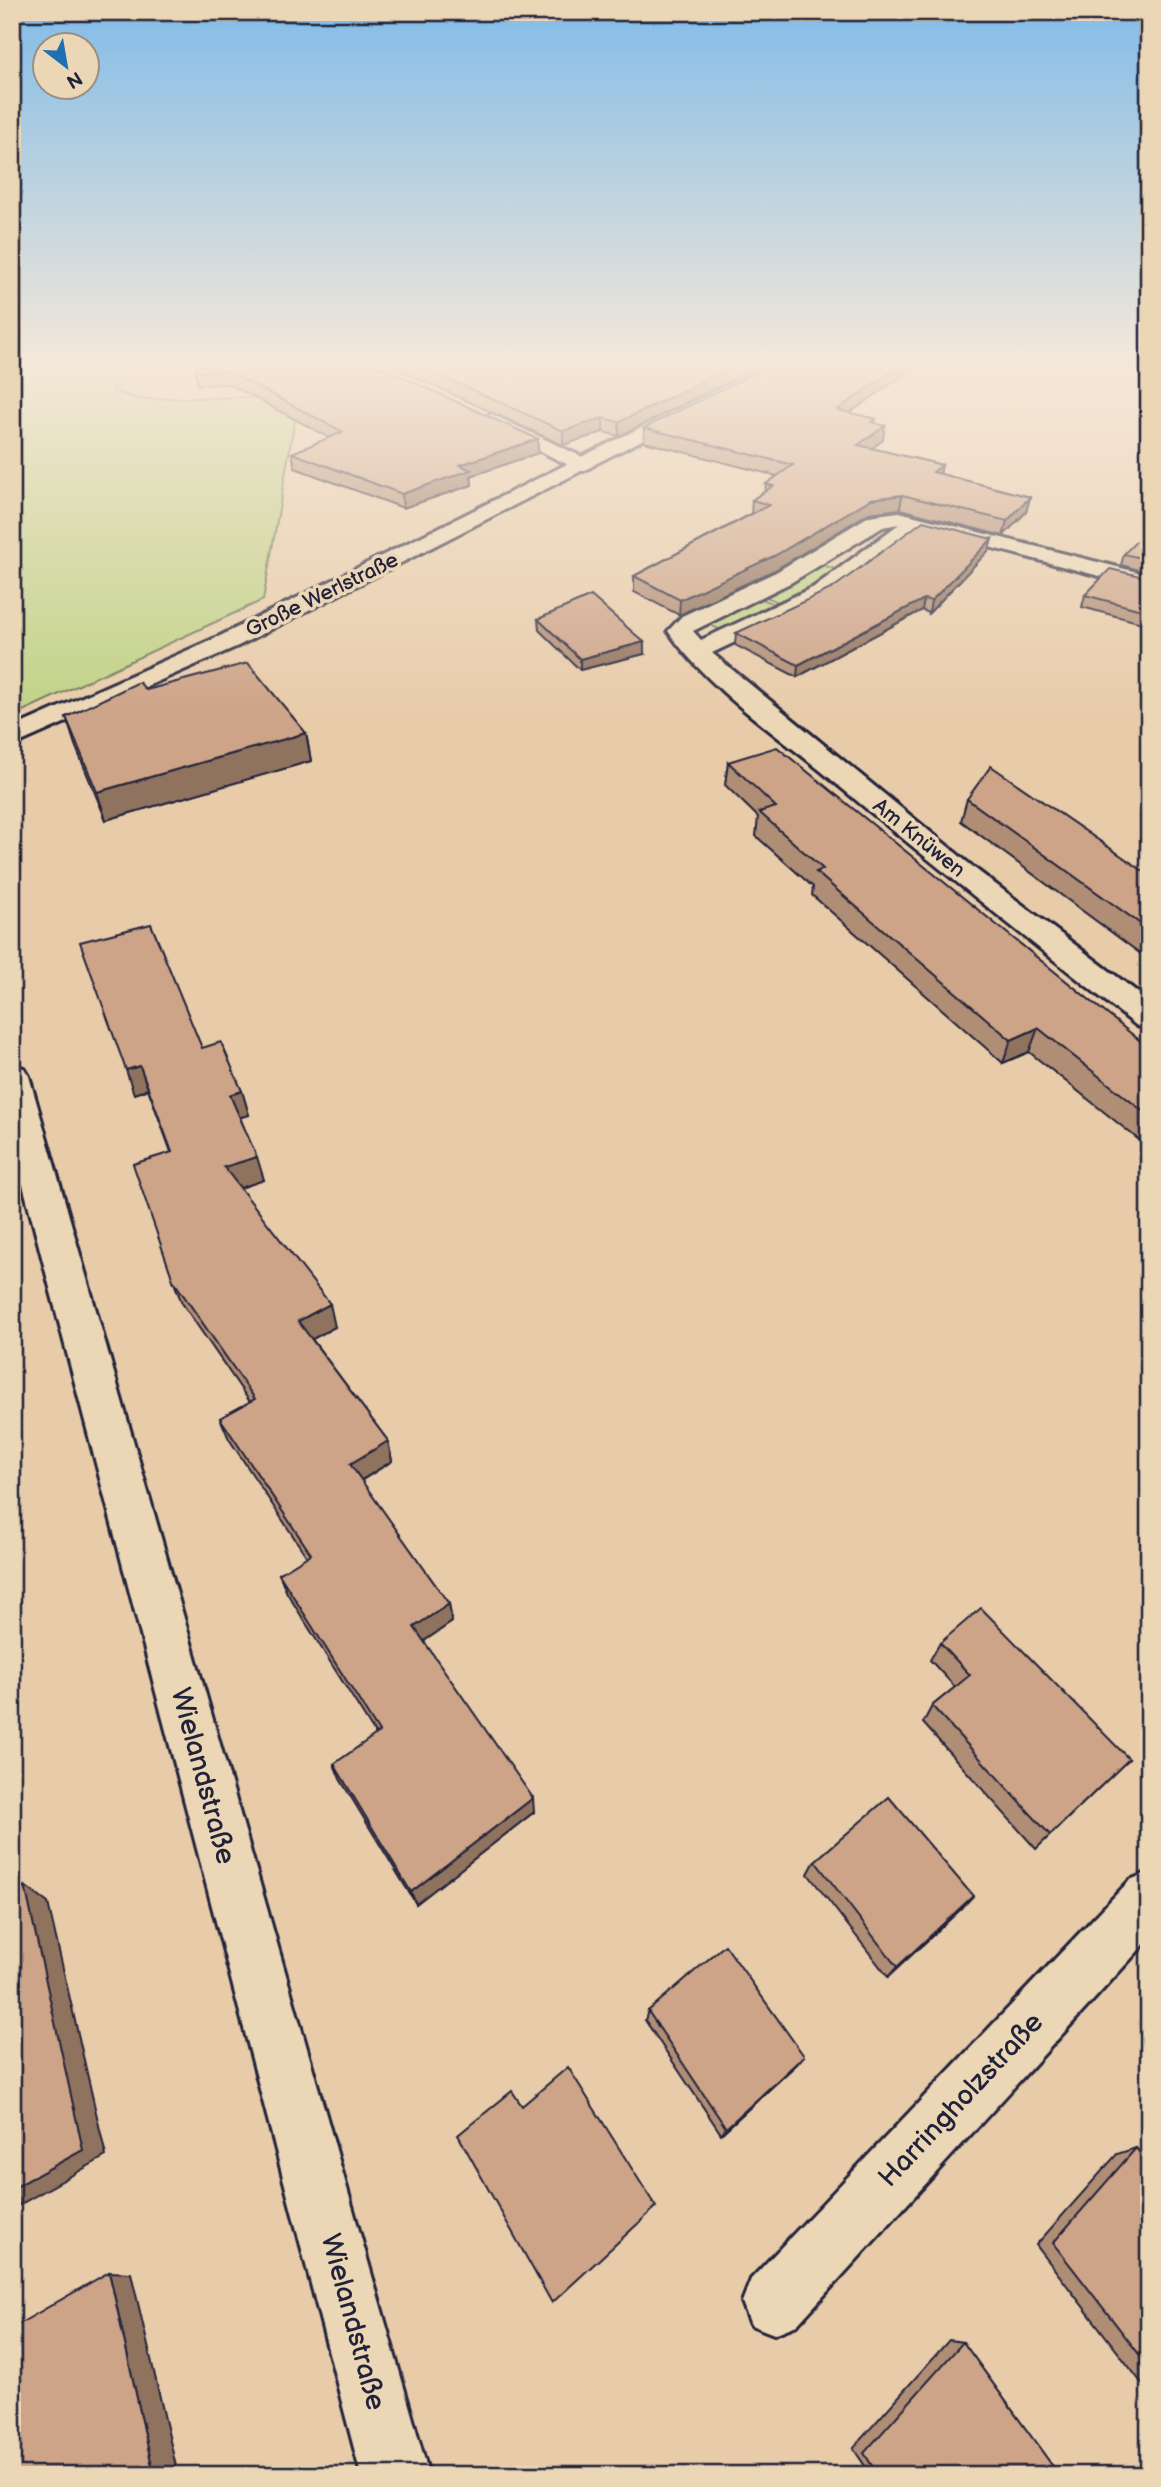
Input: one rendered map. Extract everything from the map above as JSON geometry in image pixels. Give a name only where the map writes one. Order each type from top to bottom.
[{"type":"street","name":"Große Werlstraße","points":[[12,738],[229,641],[550,482]]},
{"type":"street","name":"Am Knüwen","points":[[1149,582],[916,522],[888,518],[877,521],[784,577],[690,621],[680,631],[709,665],[913,833],[1149,1018]]},
{"type":"street","points":[[698,650],[822,592],[916,522]]},
{"type":"street","name":"Wielandstraße","points":[[12,1076],[395,2475]]},
{"type":"street","name":"Harringholzstraße","points":[[774,2302],[1149,1899]]},
{"type":"green space","points":[[12,482],[284,482],[263,600],[12,716]]},
{"type":"green space","points":[[818,563],[840,571],[782,604],[762,595]]},
{"type":"green space","points":[[758,597],[778,606],[723,631],[704,622]]},
{"type":"building","points":[[370,482],[436,482],[402,494]]},
{"type":"building","points":[[972,482],[1030,497],[1007,521],[902,495],[871,499],[776,555],[680,600],[634,576],[769,505],[752,500],[773,486],[766,484]]},
{"type":"building","points":[[923,521],[992,539],[931,601],[924,599],[798,665],[736,633],[833,588]]},
{"type":"building","points":[[1144,533],[1149,534],[1149,560],[1124,554]]},
{"type":"building","points":[[1110,569],[1149,578],[1149,612],[1085,595]]},
{"type":"building","points":[[591,596],[644,642],[580,659],[538,619]]},
{"type":"building","points":[[248,663],[306,733],[97,792],[66,717],[139,682],[146,690]]},
{"type":"building","points":[[777,747],[1149,1048],[1149,1116],[1038,1028],[1011,1040],[816,872],[823,869],[759,812],[776,807],[728,762]]},
{"type":"building","points":[[991,766],[1149,875],[1149,930],[967,799]]},
{"type":"building","points":[[151,924],[202,1048],[221,1042],[242,1091],[230,1095],[257,1157],[224,1167],[330,1304],[298,1321],[388,1441],[350,1464],[449,1604],[414,1627],[533,1798],[411,1892],[334,1764],[379,1732],[279,1574],[311,1554],[220,1418],[255,1399],[173,1280],[133,1164],[172,1152],[140,1066],[126,1070],[80,942]]},
{"type":"building","points":[[981,1608],[1129,1759],[1050,1835],[932,1706],[970,1675],[940,1643]]},
{"type":"building","points":[[889,1797],[973,1896],[897,1967],[815,1861]]},
{"type":"building","points":[[25,1886],[83,2150],[12,2189],[12,1892]]},
{"type":"building","points":[[725,1945],[804,2056],[726,2128],[648,2011]]},
{"type":"building","points":[[568,2067],[656,2207],[552,2303],[458,2135],[512,2091],[522,2106]]},
{"type":"building","points":[[1136,2148],[1149,2164],[1149,2367],[1053,2243]]},
{"type":"building","points":[[109,2272],[154,2475],[12,2475],[12,2328]]},
{"type":"building","points":[[963,2342],[1059,2475],[878,2475],[864,2453]]}]
